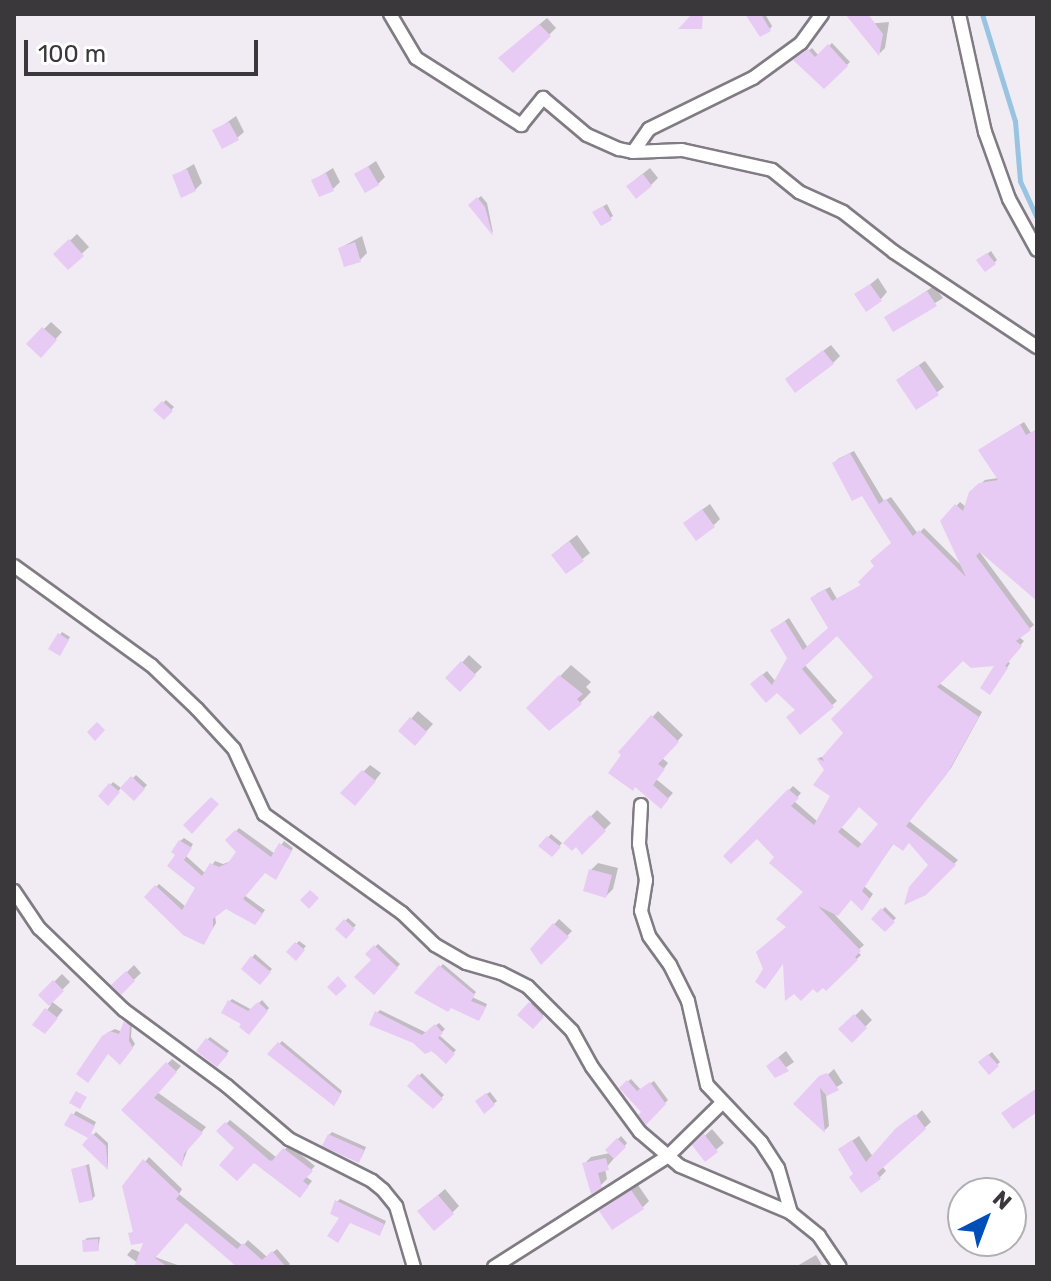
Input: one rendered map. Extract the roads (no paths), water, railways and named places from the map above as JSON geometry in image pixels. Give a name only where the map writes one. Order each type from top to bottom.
[{"type":"street","points":[[390,14],[416,58],[521,125],[543,98],[587,135],[633,152],[682,150],[772,170],[799,192],[843,212],[894,252],[1037,347]]},
{"type":"street","points":[[633,152],[649,129],[753,78],[777,61],[801,43],[822,14]]},
{"type":"street","points":[[959,14],[985,132],[1009,199],[1037,250]]},
{"type":"street","points":[[14,566],[140,656],[197,709],[234,749],[264,814],[402,913],[435,945],[466,963],[501,973],[528,987],[572,1031],[592,1067],[640,1132],[680,1166],[791,1213],[819,1236],[840,1267]]},
{"type":"street","points":[[641,805],[639,844],[646,880],[641,911],[649,936],[681,982],[707,1085],[761,1142],[778,1168],[791,1213]]},
{"type":"street","points":[[14,891],[39,928],[124,1010],[227,1086],[289,1139],[372,1181],[383,1190],[396,1206],[414,1267]]},
{"type":"street","points":[[494,1267],[668,1156],[722,1103]]},
{"type":"waterway","points":[[982,14],[1015,121],[1020,181],[1037,218]]}]
